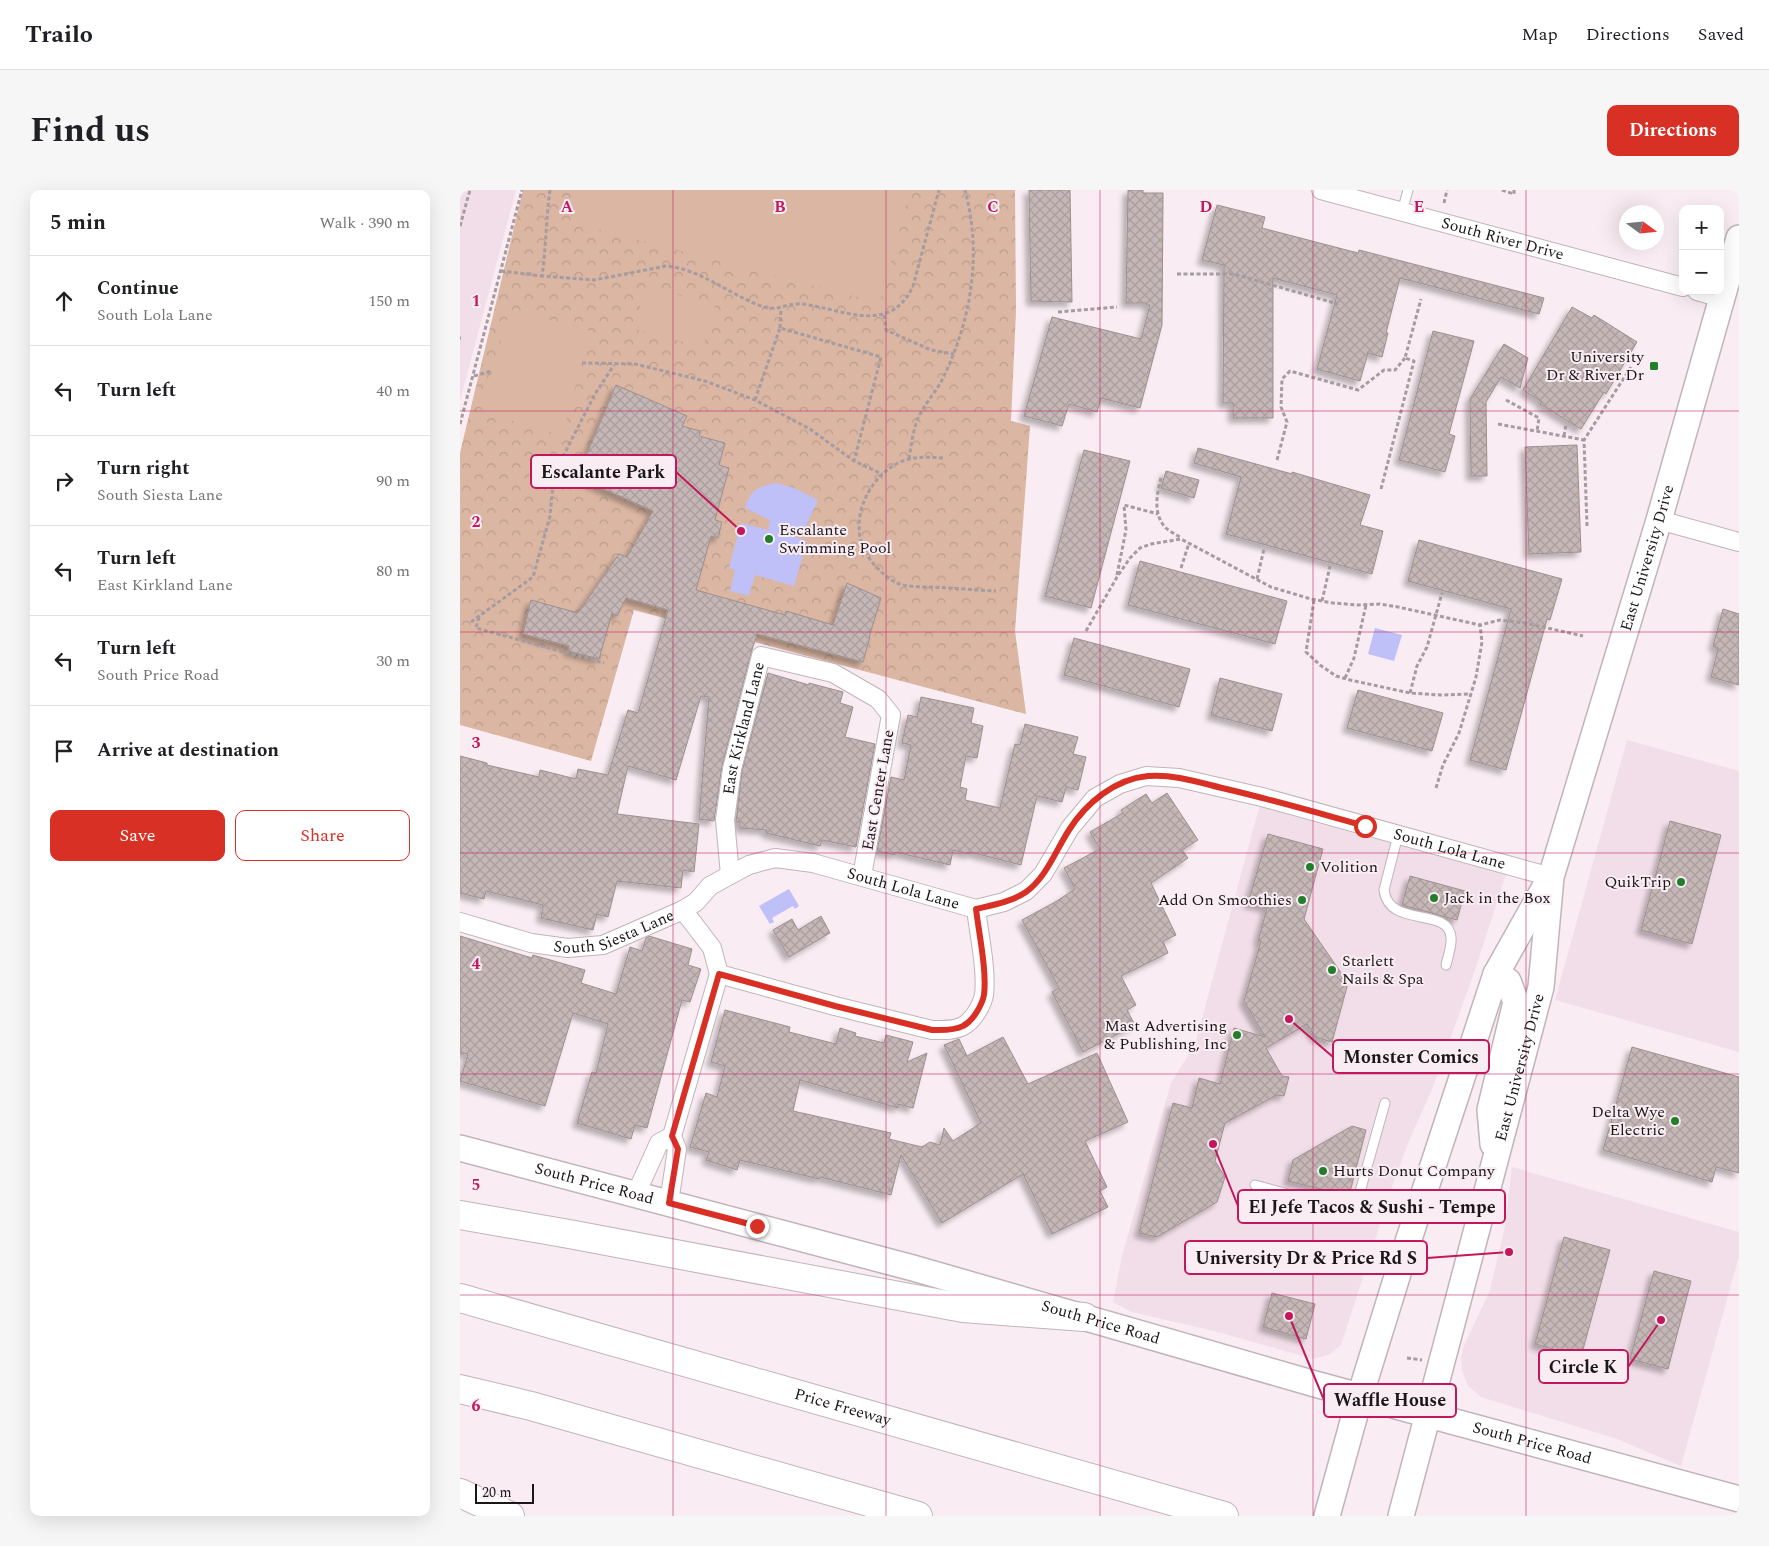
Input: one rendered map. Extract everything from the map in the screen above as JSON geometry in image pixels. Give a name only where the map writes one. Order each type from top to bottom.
[{"type":"highway","points":[[460,1215],[963,1308],[1084,1317]]},
{"type":"highway","name":"Price Freeway","points":[[460,1298],[1224,1516]]},
{"type":"highway","points":[[460,1389],[531,1406],[918,1516]]},
{"type":"highway","points":[[460,1493],[510,1516]]},
{"type":"main road","name":"East University Drive","points":[[1401,1516],[1541,987],[1551,877],[1659,520],[1739,238]]},
{"type":"main road","name":"East University Drive","points":[[1327,1516],[1360,1396],[1428,1176],[1496,974],[1551,877]]},
{"type":"main road","points":[[1495,1164],[1490,1110],[1516,1002],[1508,981],[1496,974]]},
{"type":"main road","name":"South Price Road","points":[[460,1148],[913,1268],[1360,1396],[1739,1499]]},
{"type":"street","name":"South River Drive","points":[[1321,190],[1679,286]]},
{"type":"street","points":[[1711,295],[1722,298]]},
{"type":"street","points":[[1659,520],[1739,542]]},
{"type":"street","name":"East Kirkland Lane","points":[[730,875],[725,820],[732,769],[761,656],[833,673]]},
{"type":"street","name":"East Center Lane","points":[[833,673],[878,699],[891,715],[862,876]]},
{"type":"street","name":"South Lola Lane","points":[[683,910],[696,902],[710,886],[749,865],[775,858],[812,863],[976,909],[1004,902],[1026,892],[1043,874],[1070,828],[1095,798],[1120,784],[1146,776],[1179,778],[1262,797],[1551,877]]},
{"type":"street","points":[[669,1203],[678,1149],[672,1136],[719,974],[932,1030],[948,1030],[963,1026],[974,1018],[984,996],[984,974],[976,909]]},
{"type":"street","name":"South Siesta Lane","points":[[460,922],[531,942],[568,948],[603,945],[683,910],[712,948],[719,974]]},
{"type":"street","points":[[636,1194],[659,1143],[672,1136]]},
{"type":"lane","points":[[1402,212],[1408,190]]},
{"type":"lane","points":[[1398,835],[1384,890],[1385,899],[1398,912],[1439,922],[1447,927],[1451,936],[1446,964]]},
{"type":"lane","points":[[1255,1185],[1347,1210],[1356,1206],[1385,1103]]},
{"type":"path","points":[[460,226],[470,190]]},
{"type":"path","points":[[460,424],[522,190]]},
{"type":"path","points":[[542,276],[550,190]]},
{"type":"path","points":[[501,271],[594,280],[666,266],[677,267],[692,272],[763,307],[781,309],[798,304],[854,315],[884,315],[908,299],[914,286],[939,190]]},
{"type":"path","points":[[909,459],[918,418],[944,378],[962,333],[970,300],[974,271],[971,213],[965,190]]},
{"type":"path","points":[[1444,203],[1447,190]]},
{"type":"path","points":[[1502,190],[1514,194],[1514,190]]},
{"type":"path","points":[[1177,274],[1234,274],[1338,304]]},
{"type":"path","points":[[1277,460],[1287,422],[1281,407],[1282,378],[1290,371],[1358,390],[1384,370],[1394,370],[1405,358],[1421,299]]},
{"type":"path","points":[[1058,312],[1117,307]]},
{"type":"path","points":[[755,400],[780,328],[781,309]]},
{"type":"path","points":[[884,315],[886,330],[931,350],[954,354]]},
{"type":"path","points":[[780,328],[881,357],[854,461]]},
{"type":"path","points":[[1381,489],[1414,361],[1405,358]]},
{"type":"path","points":[[582,364],[635,364],[705,382],[755,400],[810,429],[854,461],[882,474]]},
{"type":"path","points":[[471,622],[533,577],[550,516],[554,474],[595,394],[615,365]]},
{"type":"path","points":[[1587,526],[1584,440],[1631,367]]},
{"type":"path","points":[[473,376],[492,371]]},
{"type":"path","points":[[1506,400],[1539,418],[1537,431]]},
{"type":"path","points":[[1498,424],[1584,440]]},
{"type":"path","points":[[1564,436],[1566,425]]},
{"type":"path","points":[[943,458],[922,457],[909,459],[882,474],[867,494],[861,510],[861,541],[869,557],[879,570],[898,583],[913,586],[996,591]]},
{"type":"path","points":[[1162,478],[1156,504],[1158,514],[1164,526],[1189,543],[1271,587],[1314,600],[1366,605],[1380,604],[1480,625],[1500,620],[1525,623],[1583,636]]},
{"type":"path","points":[[1117,577],[1126,530],[1124,505],[1158,514]]},
{"type":"path","points":[[1086,632],[1117,577],[1130,558],[1140,548],[1182,538]]},
{"type":"path","points":[[1181,568],[1189,543]]},
{"type":"path","points":[[1257,579],[1264,549]]},
{"type":"path","points":[[1322,601],[1330,566]]},
{"type":"path","points":[[1410,693],[1416,666],[1427,647],[1442,593]]},
{"type":"path","points":[[1314,600],[1306,652],[1336,676],[1410,693],[1471,694]]},
{"type":"path","points":[[1345,678],[1354,658],[1366,605]]},
{"type":"path","points":[[479,616],[476,628],[604,663]]},
{"type":"path","points":[[1436,788],[1443,765],[1459,733],[1476,677],[1482,642],[1480,625]]},
{"type":"shaded area","points":[[460,190],[516,190],[460,401]]},
{"type":"shaded area","points":[[1627,740],[1739,771],[1739,1052],[1555,1000]]},
{"type":"shaded area","points":[[1262,797],[1509,865],[1475,970],[1431,1092],[1411,1136],[1394,1181],[1341,1345],[1330,1354],[1314,1359],[1218,1332],[1132,1312],[1113,1302],[1122,1256],[1171,1083],[1195,1044]]},
{"type":"shaded area","points":[[1512,1167],[1739,1232],[1739,1256],[1681,1466],[1617,1439],[1481,1397],[1468,1386],[1462,1371],[1461,1358],[1464,1346],[1490,1290],[1505,1226]]},
{"type":"green space","points":[[523,190],[1015,190],[1016,311],[1011,421],[1030,426],[1015,631],[1026,714],[634,610],[591,761],[460,725],[460,453]]},
{"type":"green space","points":[[578,190],[910,190],[880,303],[570,222]]},
{"type":"green space","points":[[646,286],[715,305],[703,347],[634,329]]},
{"type":"green space","points":[[510,309],[591,331],[562,435],[481,412]]},
{"type":"water","name":"Escalante Swimming Pool","points":[[775,483],[792,487],[818,500],[801,537],[778,532],[807,541],[794,586],[755,575],[749,596],[730,591],[735,570],[729,568],[741,523],[768,530],[770,520],[745,508],[749,497],[756,490]]},
{"type":"water","points":[[1375,628],[1402,635],[1394,661],[1368,654]]},
{"type":"water","points":[[789,889],[799,906],[795,909],[793,906],[772,918],[774,922],[770,924],[759,906]]},
{"type":"building","points":[[1029,190],[1070,190],[1072,302],[1031,301]]},
{"type":"building","points":[[1128,190],[1143,190],[1143,193],[1163,193],[1162,325],[1140,408],[1101,398],[1097,412],[1069,404],[1062,426],[1024,416],[1052,317],[1141,339],[1150,305],[1146,305],[1146,303],[1126,303]]},
{"type":"building","points":[[1217,205],[1265,217],[1262,228],[1358,253],[1359,250],[1544,298],[1539,314],[1400,278],[1382,357],[1368,353],[1360,381],[1317,369],[1337,295],[1273,278],[1273,418],[1233,418],[1233,403],[1223,403],[1224,265],[1202,260]]},
{"type":"building","points":[[1572,307],[1592,318],[1594,315],[1637,342],[1606,394],[1604,392],[1581,429],[1540,404],[1542,402],[1523,390]]},
{"type":"building","points":[[1433,331],[1474,341],[1449,434],[1455,436],[1445,472],[1399,460]]},
{"type":"building","points":[[1504,344],[1528,358],[1520,388],[1501,377],[1486,402],[1487,476],[1471,476],[1470,399]]},
{"type":"building","points":[[616,385],[687,416],[682,426],[700,431],[699,436],[725,443],[719,465],[729,468],[715,520],[722,522],[718,538],[711,536],[696,590],[785,615],[786,611],[833,625],[847,583],[881,598],[863,662],[757,634],[722,766],[714,821],[699,819],[709,697],[701,696],[676,780],[628,766],[617,814],[699,824],[694,872],[683,870],[681,888],[617,881],[608,917],[597,914],[593,930],[541,918],[543,905],[486,891],[484,899],[460,893],[460,756],[487,763],[487,765],[539,777],[540,770],[576,779],[578,769],[608,775],[628,710],[638,713],[668,610],[626,598],[617,616],[612,613],[599,659],[568,651],[569,646],[523,634],[531,600],[578,613],[619,554],[627,557],[653,511],[577,477]]},
{"type":"building","points":[[1577,445],[1581,552],[1529,554],[1525,447]]},
{"type":"building","points":[[1198,448],[1292,474],[1292,472],[1370,495],[1360,525],[1383,531],[1372,574],[1226,534],[1241,477],[1194,463]]},
{"type":"building","points":[[1084,450],[1130,461],[1091,608],[1045,596]]},
{"type":"building","points":[[1166,471],[1199,480],[1194,498],[1161,488]]},
{"type":"building","points":[[1419,540],[1562,579],[1550,620],[1547,619],[1506,770],[1470,760],[1511,609],[1408,581]]},
{"type":"building","points":[[1140,561],[1287,601],[1275,644],[1128,605]]},
{"type":"building","points":[[1723,609],[1739,614],[1739,685],[1711,677],[1718,649],[1713,646]]},
{"type":"building","points":[[1074,638],[1190,669],[1179,707],[1064,675]]},
{"type":"building","points":[[768,673],[809,685],[809,683],[843,692],[840,703],[853,707],[845,737],[875,744],[856,847],[822,840],[820,846],[766,833],[767,830],[740,828],[740,822],[736,822],[742,771]]},
{"type":"building","points":[[1220,678],[1282,694],[1272,731],[1211,715]]},
{"type":"building","points":[[1358,690],[1443,713],[1432,751],[1347,728]]},
{"type":"building","points":[[921,697],[974,708],[971,723],[983,726],[977,758],[966,756],[960,787],[967,789],[965,800],[1000,808],[1015,744],[1020,745],[1025,724],[1078,737],[1073,754],[1086,757],[1078,790],[1066,787],[1062,802],[1037,796],[1021,865],[970,852],[969,854],[953,850],[950,865],[895,852],[895,855],[877,851],[891,777],[904,780],[911,745],[902,743],[908,715],[917,717]]},
{"type":"building","points":[[1167,793],[1198,840],[1182,850],[1188,858],[1151,883],[1176,935],[1163,941],[1168,953],[1121,976],[1136,1005],[1127,1010],[1135,1025],[1083,1052],[1052,992],[1059,988],[1022,920],[1075,889],[1064,868],[1100,849],[1090,832],[1123,813],[1121,810],[1146,794],[1152,803]]},
{"type":"building","name":"QuikTrip","points":[[1670,821],[1721,835],[1692,944],[1641,930]]},
{"type":"building","points":[[1268,834],[1323,849],[1304,919],[1348,983],[1332,1042],[1315,1037],[1307,1024],[1266,1048],[1282,1076],[1289,1077],[1284,1096],[1277,1095],[1225,1123],[1215,1161],[1225,1177],[1217,1202],[1157,1237],[1139,1233],[1173,1103],[1192,1108],[1199,1078],[1220,1084],[1234,1028],[1265,1037],[1244,1001],[1261,941],[1258,941],[1267,908],[1248,903]]},
{"type":"building","name":"Jack in the Box","points":[[1410,876],[1465,891],[1457,920],[1402,905]]},
{"type":"building","points":[[821,916],[830,933],[789,957],[773,930],[792,919],[798,930]]},
{"type":"building","points":[[460,936],[532,958],[533,955],[585,970],[581,983],[616,994],[630,947],[642,951],[646,938],[649,936],[692,949],[688,965],[701,969],[690,1002],[682,1000],[647,1128],[635,1125],[631,1139],[577,1123],[592,1072],[596,1073],[608,1024],[573,1013],[545,1106],[460,1081],[468,1054],[460,1053]]},
{"type":"building","points":[[725,1010],[790,1027],[789,1032],[836,1044],[840,1028],[856,1033],[855,1036],[884,1043],[886,1035],[913,1042],[907,1062],[927,1053],[913,1108],[898,1104],[898,1108],[800,1080],[793,1111],[891,1133],[889,1139],[922,1147],[930,1142],[940,1145],[944,1128],[953,1141],[981,1123],[944,1045],[959,1039],[967,1056],[1003,1037],[1028,1084],[1097,1053],[1128,1122],[1085,1141],[1107,1187],[1100,1191],[1108,1207],[1052,1234],[1023,1174],[942,1223],[901,1155],[891,1195],[820,1177],[819,1179],[740,1160],[737,1170],[706,1160],[709,1152],[690,1147],[706,1093],[717,1097],[725,1066],[711,1062]]},
{"type":"building","name":"Delta Wye Electric","points":[[1632,1047],[1739,1077],[1739,1173],[1716,1167],[1712,1182],[1603,1150]]},
{"type":"building","name":"Hurts Donut Company","points":[[1352,1126],[1366,1130],[1349,1196],[1288,1181],[1293,1160]]},
{"type":"building","points":[[1564,1237],[1610,1250],[1581,1357],[1535,1344]]},
{"type":"building","points":[[1654,1271],[1691,1281],[1668,1369],[1630,1359]]},
{"type":"building","points":[[1272,1293],[1315,1304],[1306,1339],[1263,1327]]},
{"type":"place","name":"University Dr & River Dr","points":[[1654,366]]},
{"type":"place","name":"Escalante Park","points":[[741,531]]},
{"type":"place","name":"Escalante Swimming Pool","points":[[769,539]]},
{"type":"place","name":"Volition","points":[[1310,867]]},
{"type":"place","name":"QuikTrip","points":[[1681,882]]},
{"type":"place","name":"Jack in the Box","points":[[1434,898]]},
{"type":"place","name":"Add On Smoothies","points":[[1302,900]]},
{"type":"place","name":"Starlett Nails & Spa","points":[[1332,970]]},
{"type":"place","name":"Monster Comics","points":[[1289,1019]]},
{"type":"place","name":"Mast Advertising & Publishing, Inc","points":[[1237,1035]]},
{"type":"place","name":"Delta Wye Electric","points":[[1675,1121]]},
{"type":"place","name":"El Jefe Tacos & Sushi - Tempe","points":[[1213,1144]]},
{"type":"place","name":"Hurts Donut Company","points":[[1323,1171]]},
{"type":"place","name":"University Dr & Price Rd S","points":[[1509,1252]]},
{"type":"place","name":"Waffle House","points":[[1289,1316]]},
{"type":"place","name":"Circle K","points":[[1661,1320]]},
{"type":"route","points":[[757,1226],[669,1203],[678,1149],[672,1136],[719,974],[932,1030],[948,1030],[963,1026],[974,1018],[984,996],[984,974],[976,909],[1004,902],[1026,892],[1043,874],[1070,828],[1095,798],[1120,784],[1146,776],[1179,778],[1262,797],[1365,826]]}]
